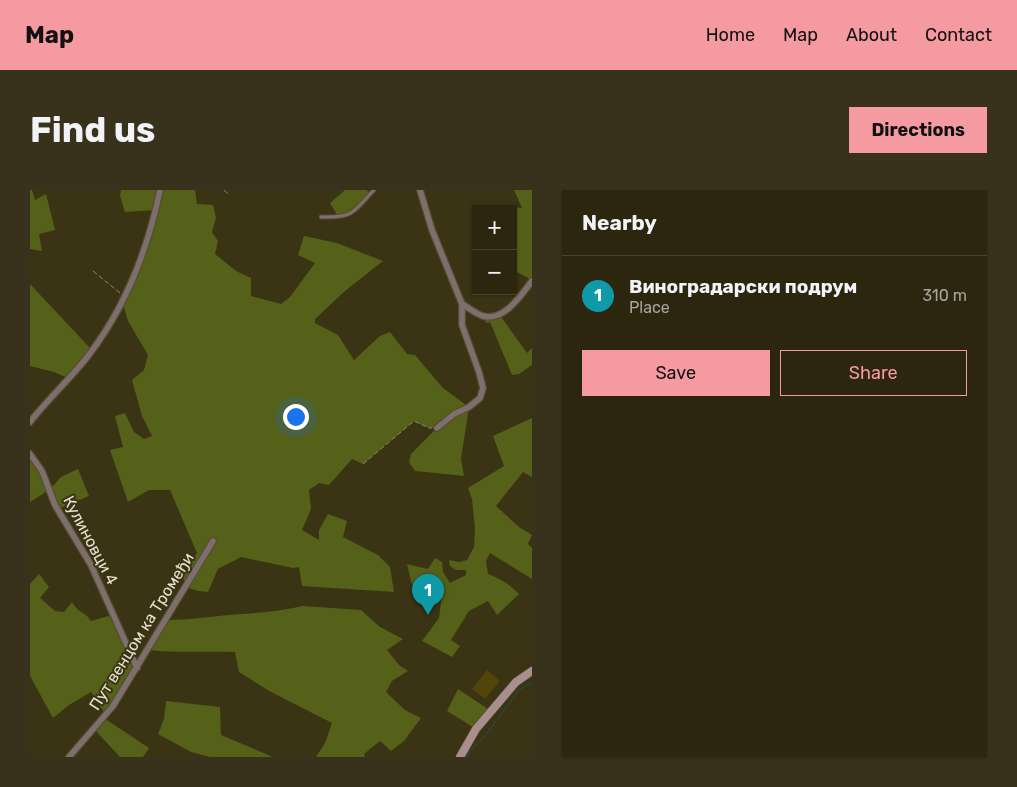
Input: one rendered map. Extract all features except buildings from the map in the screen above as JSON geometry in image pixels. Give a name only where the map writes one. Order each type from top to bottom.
[{"type":"street","points":[[30,422],[89,355],[125,295],[138,268],[155,214],[160,190]]},
{"type":"street","points":[[420,190],[432,230],[462,304],[462,325],[483,388],[480,398],[469,407],[454,414],[437,428]]},
{"type":"street","points":[[462,304],[483,316],[499,314],[513,304],[532,281]]},
{"type":"street","name":"Кулиновци 4","points":[[30,454],[42,471],[55,505],[95,572],[137,668]]},
{"type":"street","name":"Пут венцом ка Тромеђи","points":[[69,757],[113,706],[213,541]]},
{"type":"street","points":[[460,757],[476,729],[516,682],[532,671]]},
{"type":"lane","points":[[321,217],[339,218],[350,215],[374,190]]},
{"type":"path","points":[[224,190],[229,195]]},
{"type":"path","points":[[93,271],[110,286],[125,295]]},
{"type":"path","points":[[363,464],[414,421],[429,428],[437,428]]},
{"type":"green space","points":[[30,190],[32,190],[35,200],[46,194],[55,230],[39,234],[42,251],[30,249]]},
{"type":"green space","points":[[121,190],[195,190],[197,204],[213,205],[216,218],[212,232],[218,241],[215,254],[236,271],[251,278],[251,296],[281,304],[290,297],[315,263],[298,255],[304,236],[337,243],[383,261],[345,291],[315,319],[315,323],[338,335],[354,360],[380,336],[390,332],[407,354],[415,355],[443,388],[469,407],[461,459],[464,476],[415,471],[409,462],[411,454],[437,428],[429,428],[414,421],[363,464],[352,459],[329,485],[319,483],[309,490],[311,509],[302,530],[319,540],[319,530],[328,514],[347,521],[343,537],[378,555],[390,567],[394,592],[302,586],[299,567],[293,568],[241,557],[218,569],[208,592],[186,587],[182,574],[197,553],[170,490],[149,490],[128,502],[110,450],[123,447],[115,416],[125,413],[134,432],[144,439],[152,436],[142,416],[132,380],[144,370],[148,355],[128,321],[122,301],[138,268],[156,210],[125,212],[120,196]]},
{"type":"green space","points":[[345,190],[366,190],[371,193],[350,215],[339,218],[330,203]]},
{"type":"green space","points":[[514,190],[532,190],[532,280],[517,272],[517,208],[522,208]]},
{"type":"green space","points":[[30,284],[92,350],[68,378],[54,372],[30,366]]},
{"type":"green space","points":[[499,314],[527,353],[532,348],[532,365],[519,374],[512,375],[490,322],[486,323],[483,316]]},
{"type":"green space","points":[[532,418],[532,477],[523,472],[496,506],[519,527],[532,535],[528,544],[532,548],[532,579],[490,553],[486,561],[488,574],[505,582],[519,594],[497,615],[488,601],[469,611],[451,640],[460,646],[452,657],[422,641],[439,618],[442,594],[430,591],[424,582],[412,585],[407,564],[428,569],[435,558],[442,562],[443,572],[450,583],[466,575],[466,570],[456,570],[450,566],[449,560],[459,562],[467,560],[474,547],[475,529],[472,499],[468,488],[504,466],[493,436]]},
{"type":"green space","points":[[30,454],[50,489],[61,477],[78,469],[89,496],[58,509],[49,490],[30,502]]},
{"type":"green space","points":[[39,574],[49,587],[40,598],[55,611],[64,612],[72,602],[91,621],[112,615],[137,668],[106,715],[91,692],[69,705],[53,718],[30,676],[30,584]]},
{"type":"green space","points":[[303,606],[361,610],[380,627],[403,639],[387,650],[399,665],[408,671],[392,681],[386,692],[405,710],[421,718],[404,741],[391,751],[380,741],[364,754],[365,757],[316,757],[325,743],[332,723],[271,692],[239,672],[235,652],[148,650],[166,620],[266,612]]},
{"type":"green space","points":[[458,689],[491,711],[476,729],[447,711]]},
{"type":"green space","points":[[166,701],[220,707],[221,735],[273,757],[210,757],[191,752],[158,734],[164,719]]},
{"type":"green space","points":[[104,718],[149,748],[143,757],[120,757],[94,729]]},
{"type":"waterway","points":[[467,757],[519,690],[532,682]]},
{"type":"place","name":"Виноградарски подрум","points":[[428,615]]}]
